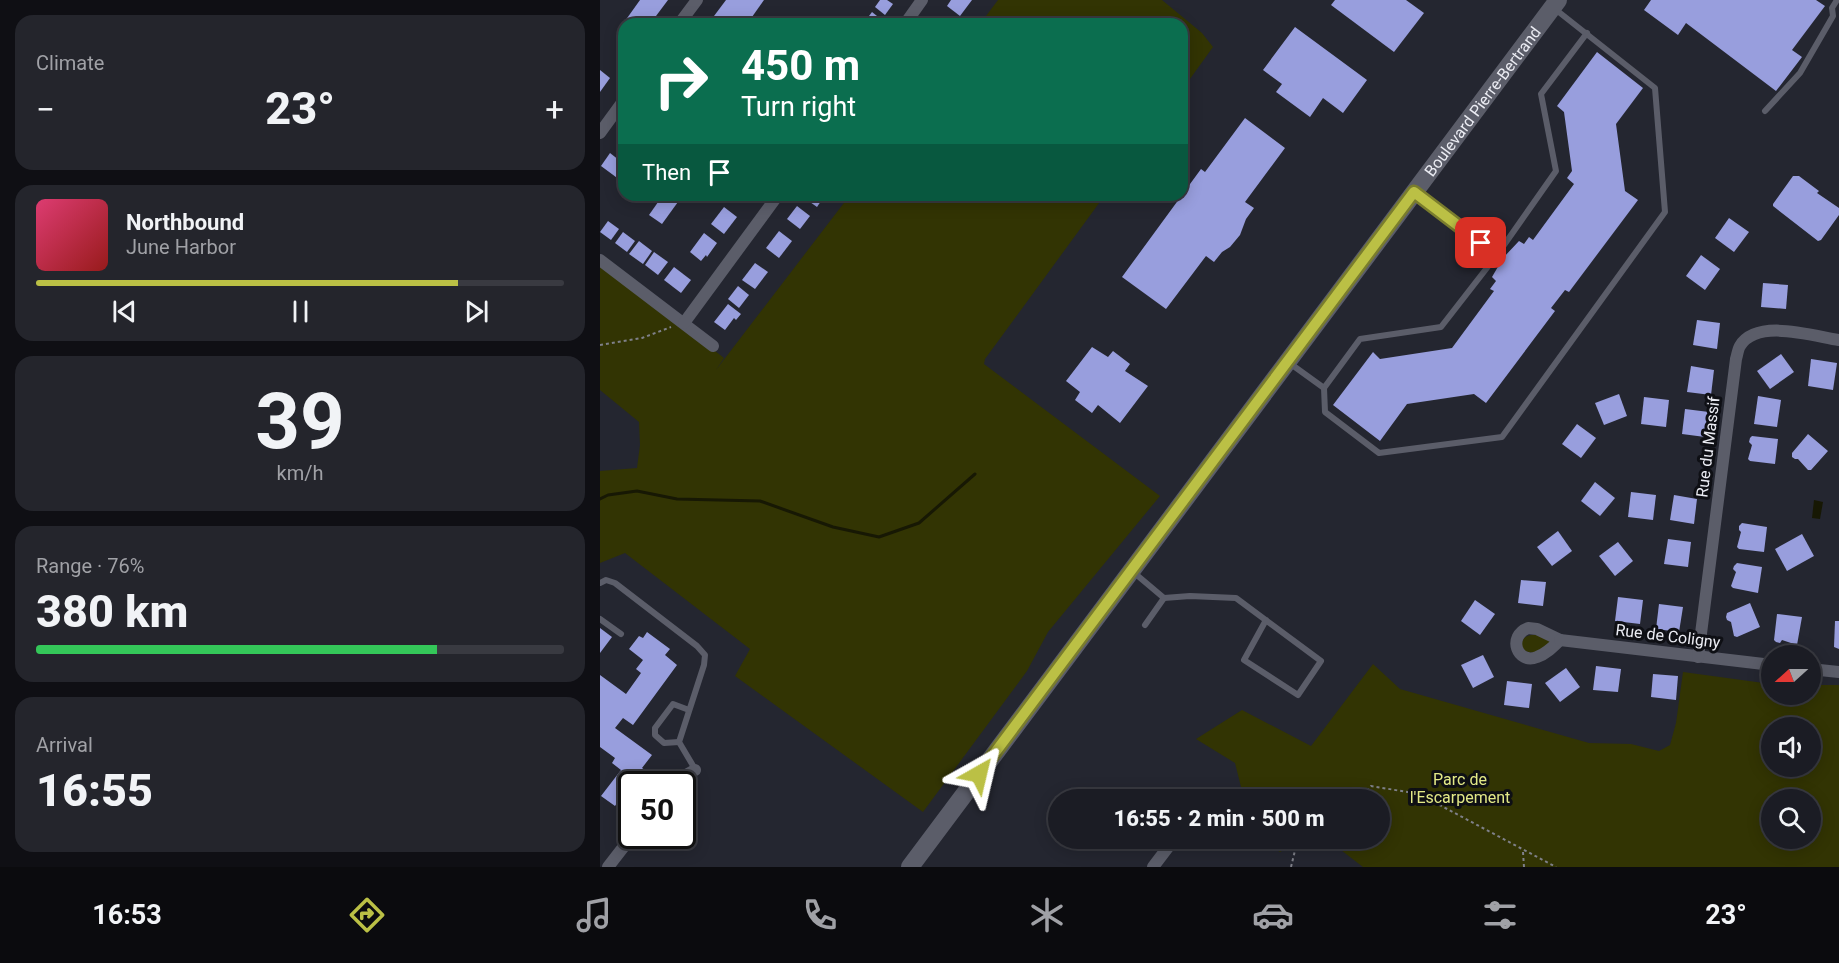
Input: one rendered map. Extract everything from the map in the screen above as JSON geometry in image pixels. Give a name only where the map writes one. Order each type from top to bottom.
[{"type":"main road","name":"Boulevard Pierre-Bertrand","points":[[910,867],[1555,4]]},
{"type":"street","points":[[684,18],[697,0]]},
{"type":"street","points":[[909,18],[922,0]]},
{"type":"street","points":[[600,133],[618,108]]},
{"type":"street","points":[[683,322],[774,201]]},
{"type":"street","points":[[600,260],[713,346]]},
{"type":"street","name":"Rue du Massif","points":[[1698,657],[1734,370],[1740,346],[1758,332],[1772,330],[1839,340]]},
{"type":"street","name":"Rue de Coligny","points":[[1560,640],[1761,663]]},
{"type":"street","points":[[1821,670],[1839,672]]},
{"type":"street","points":[[608,867],[622,849]]},
{"type":"street","points":[[1153,867],[1167,849]]},
{"type":"lane","points":[[1765,111],[1800,73],[1833,16],[1832,8],[1837,0]]},
{"type":"lane","points":[[1555,4],[1655,88],[1665,212],[1502,437],[1379,453],[1326,412],[1324,388],[1360,339],[1441,327],[1497,255],[1556,171],[1541,94],[1587,33]]},
{"type":"lane","points":[[1414,192],[1497,255]]},
{"type":"lane","points":[[1288,362],[1324,388]]},
{"type":"lane","points":[[1132,571],[1164,598],[1190,596],[1236,598],[1266,620],[1321,661],[1298,695],[1244,660],[1266,620]]},
{"type":"lane","points":[[600,583],[606,580],[615,583],[697,646],[705,655],[679,742],[695,770]]},
{"type":"lane","points":[[1145,625],[1164,598]]},
{"type":"lane","points":[[600,619],[621,634]]},
{"type":"lane","points":[[679,742],[664,743],[655,735],[655,728],[673,704],[689,710]]},
{"type":"path","points":[[600,345],[642,338],[683,322]]},
{"type":"path","points":[[1368,789],[1371,786],[1389,789]]},
{"type":"path","points":[[1390,789],[1419,794],[1556,867]]},
{"type":"path","points":[[1291,867],[1295,849]]},
{"type":"path","points":[[1523,850],[1524,867]]},
{"type":"green space","points":[[998,0],[1162,0],[1184,18],[984,18]]},
{"type":"green space","points":[[1188,21],[1202,33],[1213,47],[1188,82]]},
{"type":"green space","points":[[845,201],[1101,201],[985,359],[984,364],[1160,496],[1048,632],[1027,671],[923,812],[735,676],[750,649],[625,553],[600,563],[600,471],[637,468],[640,445],[639,422],[600,390],[600,260],[724,358],[716,370]]},
{"type":"green space","points":[[1531,635],[1552,641],[1537,651],[1526,651],[1521,648],[1523,640]]},
{"type":"green space","name":"Parc de l'Escarpement","points":[[1373,664],[1400,689],[1589,743],[1631,744],[1659,751],[1670,745],[1676,723],[1683,672],[1761,683],[1761,705],[1821,705],[1821,685],[1839,685],[1839,867],[1363,867],[1340,849],[1390,849],[1390,789],[1242,789],[1235,763],[1196,739],[1242,710],[1311,746]]},
{"type":"shaded area","points":[[1814,500],[1823,502],[1820,519],[1812,518]]},
{"type":"building","points":[[640,0],[668,0],[654,18],[627,18]]},
{"type":"building","points":[[726,0],[764,0],[751,18],[712,18]]},
{"type":"building","points":[[880,0],[887,0],[893,4],[885,15],[875,7]]},
{"type":"building","points":[[951,0],[972,0],[960,16],[947,6]]},
{"type":"building","points":[[1335,0],[1406,0],[1424,13],[1394,52],[1331,5]]},
{"type":"building","points":[[1651,0],[1816,0],[1825,6],[1792,50],[1802,57],[1776,91],[1686,23],[1678,35],[1644,10]]},
{"type":"building","points":[[872,12],[880,18],[868,18]]},
{"type":"building","points":[[1295,27],[1367,80],[1343,113],[1323,98],[1310,117],[1276,92],[1282,84],[1263,70]]},
{"type":"building","points":[[1597,52],[1643,88],[1616,124],[1625,191],[1638,200],[1569,292],[1565,290],[1551,308],[1555,311],[1486,403],[1474,394],[1407,404],[1380,441],[1333,405],[1373,352],[1380,359],[1452,348],[1494,291],[1490,289],[1496,281],[1492,277],[1503,258],[1519,241],[1524,244],[1529,237],[1533,240],[1574,184],[1567,178],[1572,171],[1564,112],[1557,106]]},
{"type":"building","points":[[600,70],[610,78],[600,92]]},
{"type":"building","points":[[1245,118],[1285,148],[1245,202],[1254,208],[1246,219],[1240,235],[1214,262],[1206,256],[1166,309],[1122,277],[1178,201],[1188,201],[1188,187],[1201,169],[1205,172]]},
{"type":"building","points":[[610,153],[618,159],[618,179],[601,166]]},
{"type":"building","points":[[1793,176],[1799,176],[1819,191],[1817,193],[1839,208],[1839,215],[1821,240],[1818,241],[1773,206]]},
{"type":"building","points":[[659,201],[679,201],[662,224],[649,215]]},
{"type":"building","points":[[809,201],[821,201],[817,207]]},
{"type":"building","points":[[797,206],[810,216],[800,229],[787,219]]},
{"type":"building","points":[[724,207],[737,217],[724,234],[711,224]]},
{"type":"building","points":[[1729,218],[1749,232],[1734,252],[1715,238]]},
{"type":"building","points":[[608,221],[619,229],[611,240],[600,232]]},
{"type":"building","points":[[779,231],[792,241],[779,258],[766,248]]},
{"type":"building","points":[[623,232],[635,241],[627,252],[615,243]]},
{"type":"building","points":[[704,233],[717,243],[707,257],[706,255],[701,261],[690,252]]},
{"type":"building","points":[[639,241],[652,251],[643,264],[629,254]]},
{"type":"building","points":[[654,252],[668,262],[658,275],[645,265]]},
{"type":"building","points":[[1701,255],[1720,269],[1705,290],[1686,276]]},
{"type":"building","points":[[755,263],[768,272],[755,289],[742,280]]},
{"type":"building","points":[[674,267],[691,280],[681,293],[664,280]]},
{"type":"building","points":[[1763,283],[1788,285],[1786,309],[1761,307]]},
{"type":"building","points":[[738,286],[749,295],[739,308],[728,299]]},
{"type":"building","points":[[728,304],[741,314],[736,320],[734,318],[725,330],[714,322]]},
{"type":"building","points":[[1697,320],[1720,323],[1717,349],[1693,345]]},
{"type":"building","points":[[1092,347],[1108,357],[1113,351],[1130,364],[1125,371],[1148,386],[1120,423],[1098,405],[1092,413],[1075,400],[1080,392],[1066,381]]},
{"type":"building","points":[[1781,354],[1794,372],[1770,389],[1757,371]]},
{"type":"building","points":[[1811,359],[1837,363],[1833,390],[1808,386]]},
{"type":"building","points":[[1691,366],[1714,370],[1711,395],[1687,392]]},
{"type":"building","points":[[1619,394],[1627,416],[1604,425],[1595,403]]},
{"type":"building","points":[[1758,396],[1781,400],[1777,427],[1754,424]]},
{"type":"building","points":[[1644,397],[1669,400],[1666,427],[1641,424]]},
{"type":"building","points":[[1685,409],[1709,412],[1705,437],[1682,434]]},
{"type":"building","points":[[1577,424],[1596,438],[1581,458],[1562,444]]},
{"type":"building","points":[[1808,434],[1828,451],[1811,470],[1792,457],[1792,453]]},
{"type":"building","points":[[1752,436],[1778,439],[1775,464],[1748,459],[1752,445],[1749,442]]},
{"type":"building","points":[[1595,482],[1615,498],[1600,516],[1581,501]]},
{"type":"building","points":[[1631,492],[1656,495],[1653,520],[1628,517]]},
{"type":"building","points":[[1674,495],[1697,499],[1694,524],[1670,520]]},
{"type":"building","points":[[1742,523],[1767,527],[1764,552],[1737,547],[1741,532],[1739,526]]},
{"type":"building","points":[[1558,531],[1572,551],[1552,566],[1537,547]]},
{"type":"building","points":[[1802,534],[1814,556],[1787,571],[1775,549]]},
{"type":"building","points":[[1668,539],[1691,542],[1688,567],[1664,564]]},
{"type":"building","points":[[1618,542],[1633,561],[1615,576],[1599,556]]},
{"type":"building","points":[[1737,563],[1762,567],[1758,593],[1731,586],[1736,572],[1733,569]]},
{"type":"building","points":[[1521,580],[1546,582],[1543,606],[1518,603]]},
{"type":"building","points":[[1618,597],[1643,600],[1640,624],[1615,621]]},
{"type":"building","points":[[1475,600],[1495,614],[1480,635],[1461,621]]},
{"type":"building","points":[[1750,603],[1760,627],[1737,637],[1734,636],[1731,622],[1726,617],[1727,613]]},
{"type":"building","points":[[1659,604],[1683,607],[1679,632],[1656,629]]},
{"type":"building","points":[[1777,614],[1802,617],[1797,645],[1774,640]]},
{"type":"building","points":[[1835,621],[1839,621],[1839,649],[1834,647]]},
{"type":"building","points":[[600,628],[612,637],[600,653]]},
{"type":"building","points":[[647,632],[670,649],[665,655],[677,665],[633,725],[623,718],[615,728],[652,755],[642,768],[646,771],[620,771],[612,763],[615,758],[600,747],[600,675],[626,694],[641,673],[636,669],[643,660],[629,649],[639,636],[643,638]]},
{"type":"building","points":[[1483,655],[1494,677],[1473,688],[1461,665]]},
{"type":"building","points":[[1596,666],[1621,669],[1618,692],[1593,690]]},
{"type":"building","points":[[1566,668],[1580,687],[1560,702],[1545,683]]},
{"type":"building","points":[[1653,674],[1678,676],[1676,700],[1651,697]]},
{"type":"building","points":[[1507,681],[1532,684],[1529,708],[1504,705]]},
{"type":"building","points":[[618,774],[618,804],[615,806],[601,796]]},
{"type":"waterway","points":[[600,499],[608,495],[637,491],[677,499],[760,501],[833,527],[879,537],[919,523],[975,474]]},
{"type":"route","points":[[979,774],[1414,192],[1481,243]]}]
